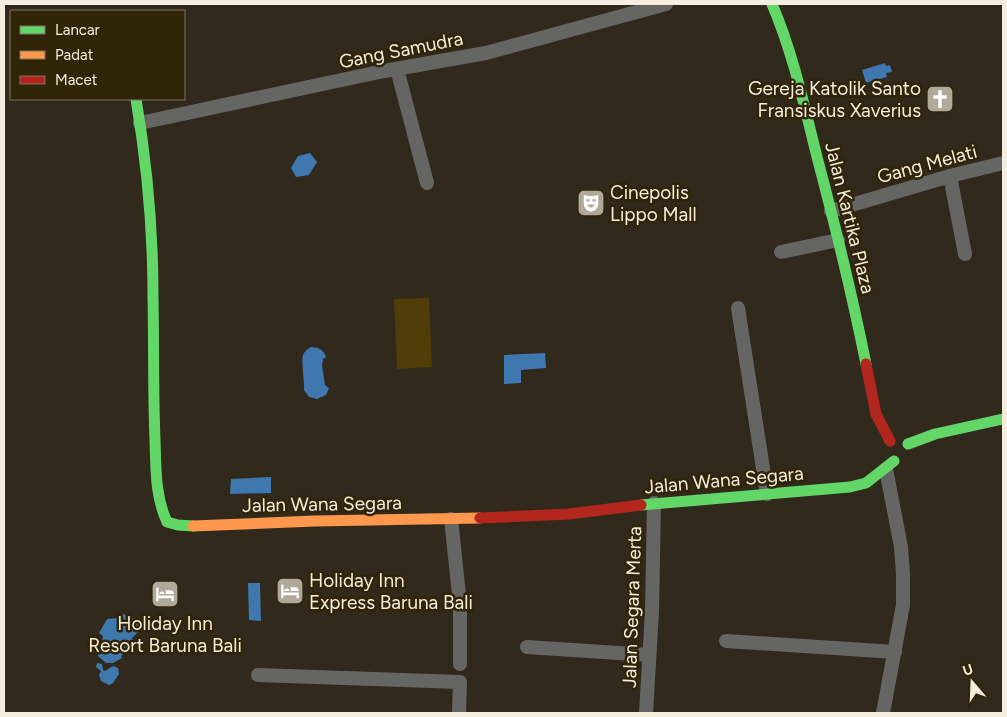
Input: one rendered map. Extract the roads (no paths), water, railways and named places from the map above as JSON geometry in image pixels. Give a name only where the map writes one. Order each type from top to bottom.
[{"type":"street","name":"Gang Samudra","points":[[140,123],[397,69],[450,61],[531,42],[666,4]]},
{"type":"street","name":"Jalan Kartika Plaza","points":[[772,4],[781,25],[798,82],[832,211],[876,414],[890,441],[887,444],[886,452],[890,460],[900,458]]},
{"type":"street","points":[[397,69],[427,183]]},
{"type":"street","name":"Jalan Wana Segara","points":[[136,100],[148,186],[153,271],[154,422],[157,491],[159,505],[167,522],[178,525],[198,526],[315,521],[498,518],[569,514],[654,503],[850,487],[866,483],[900,458]]},
{"type":"street","name":"Gang Melati","points":[[832,211],[950,176],[1003,163]]},
{"type":"street","points":[[950,176],[965,254]]},
{"type":"street","points":[[781,252],[838,240]]},
{"type":"street","points":[[738,308],[767,494]]},
{"type":"street","points":[[900,458],[935,434],[1003,419]]},
{"type":"street","points":[[883,713],[903,605],[900,458],[902,439],[898,438],[890,441]]},
{"type":"street","name":"Jalan Segara Merta","points":[[646,713],[652,612],[654,503]]},
{"type":"street","points":[[451,519],[460,604],[460,664]]},
{"type":"street","points":[[726,641],[895,652]]},
{"type":"street","points":[[527,646],[649,654]]},
{"type":"street","points":[[258,675],[460,682],[459,713]]},
{"type":"water","points":[[885,63],[886,66],[890,65],[892,72],[886,73],[887,77],[866,83],[862,70]]},
{"type":"water","points":[[310,153],[317,162],[309,175],[296,177],[291,168],[298,156]]},
{"type":"water","points":[[311,347],[320,349],[326,357],[323,359],[322,365],[325,385],[329,388],[326,395],[317,399],[309,397],[304,390],[303,356]]},
{"type":"water","points":[[545,353],[546,368],[521,370],[521,383],[504,384],[504,355]]},
{"type":"water","points":[[271,477],[271,493],[230,494],[231,479]]},
{"type":"water","points":[[248,583],[260,583],[261,621],[249,620]]},
{"type":"water","points":[[123,614],[137,620],[141,629],[132,638],[136,643],[121,656],[122,658],[113,663],[106,663],[98,656],[103,636],[99,633],[107,619],[117,618]]},
{"type":"water","points":[[97,663],[102,664],[105,671],[113,666],[118,668],[119,674],[113,683],[109,685],[101,681],[99,675],[101,671],[96,667]]},
{"type":"place","name":"Gereja Katolik Santo Fransiskus Xaverius","points":[[940,99]]},
{"type":"place","name":"Cinepolis Lippo Mall","points":[[591,203]]},
{"type":"place","name":"Holiday Inn Express Baruna Bali","points":[[290,591]]},
{"type":"place","name":"Holiday Inn Resort Baruna Bali","points":[[165,594]]}]
